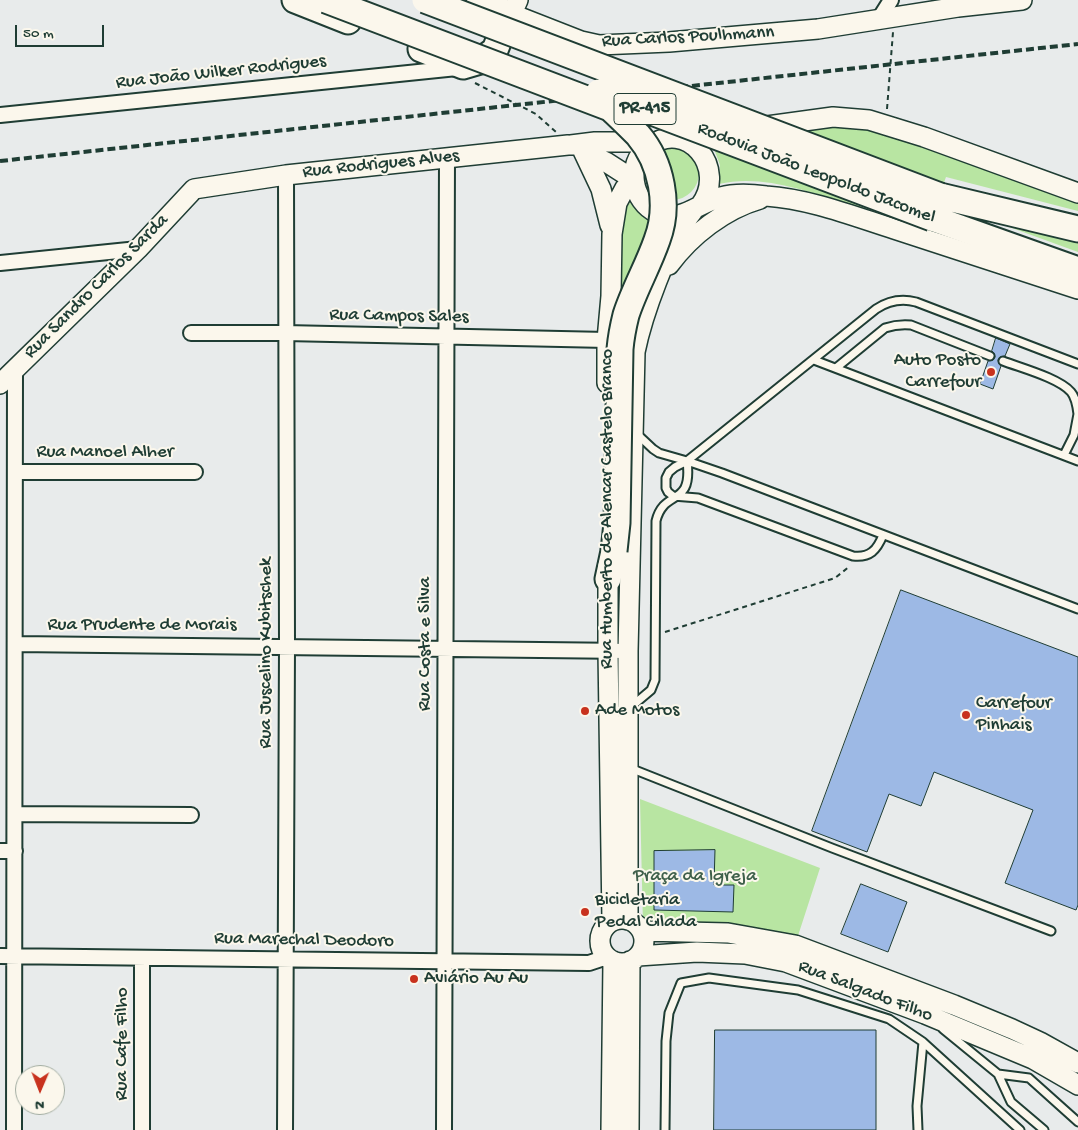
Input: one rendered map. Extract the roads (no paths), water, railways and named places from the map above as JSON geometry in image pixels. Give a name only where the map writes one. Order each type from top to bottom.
[{"type":"highway","points":[[295,0],[463,66],[480,61],[495,50],[506,21],[505,16],[510,8]]},
{"type":"highway","points":[[326,0],[610,108],[639,136],[650,152],[660,181],[663,209],[657,240],[622,330],[620,349],[617,523],[608,579]]},
{"type":"highway","name":"Rodovia João Leopoldo Jacomel","points":[[359,0],[936,207],[1078,229]]},
{"type":"highway","name":"Rodovia João Leopoldo Jacomel","points":[[425,0],[936,207],[1078,270]]},
{"type":"main road","name":"Rua Carlos Poulhmann","points":[[510,8],[581,41],[599,45],[726,38],[818,29],[888,12],[1022,0]]},
{"type":"main road","points":[[1078,193],[887,125],[858,118],[833,117],[683,140],[664,139],[646,147],[636,162],[634,180],[638,196],[643,203],[658,213],[674,216],[685,214],[721,197],[732,195],[774,196],[842,213],[1078,288]]},
{"type":"main road","points":[[683,140],[697,148],[706,161],[710,184],[706,197],[696,208]]},
{"type":"main road","name":"Rua Rodrigues Alves","points":[[194,189],[286,175],[447,157],[574,147],[595,142],[655,142]]},
{"type":"main road","points":[[574,147],[606,162],[634,180]]},
{"type":"main road","points":[[574,147],[601,189],[612,234]]},
{"type":"main road","name":"Rua Humberto de Alencar Castelo Branco","points":[[627,924],[609,768],[607,340],[611,296],[612,234],[617,203],[626,188],[634,180]]},
{"type":"main road","name":"Rua Sandro Carlos Sarda","points":[[0,384],[138,249],[194,189]]},
{"type":"main road","points":[[657,280],[692,240],[717,220],[745,205],[774,196]]},
{"type":"main road","name":"Rua Humberto de Alencar Castelo Branco","points":[[627,924],[628,651],[635,352],[644,315],[668,251],[680,228],[696,208]]},
{"type":"main road","points":[[611,1130],[622,959],[644,942],[627,924],[604,928],[600,938],[601,949],[622,959]]},
{"type":"main road","name":"Rua Salgado Filho","points":[[627,924],[728,933],[796,945],[925,1014],[1032,1058],[1078,1085]]},
{"type":"main road","points":[[767,958],[771,940]]},
{"type":"main road","name":"Rua Salgado Filho","points":[[622,959],[697,952],[745,954],[786,962],[870,984],[1019,1032],[1065,1054],[1078,1063]]},
{"type":"main road","points":[[622,959],[629,1130]]},
{"type":"street","name":"Rua Carlos Poulhmann","points":[[474,0],[510,8]]},
{"type":"street","points":[[940,0],[958,7]]},
{"type":"street","name":"Rua João Wilker Rodrigues","points":[[0,115],[474,66],[490,59],[499,50],[510,8]]},
{"type":"street","name":"Rua Costa e Silva","points":[[444,1130],[447,157]]},
{"type":"street","name":"Rua Juscelino Kubitschek","points":[[285,1130],[286,175]]},
{"type":"street","points":[[0,262],[138,249]]},
{"type":"street","name":"Rua Campos Sales","points":[[191,333],[285,333],[607,340]]},
{"type":"street","points":[[14,1130],[16,368]]},
{"type":"street","name":"Rua Manoel Alher","points":[[16,472],[195,472]]},
{"type":"street","name":"Rua Prudente de Morais","points":[[16,644],[628,651]]},
{"type":"street","points":[[15,814],[191,815]]},
{"type":"street","points":[[0,851],[15,851]]},
{"type":"street","name":"Rua Marechal Deodoro","points":[[0,956],[590,963],[622,959]]},
{"type":"street","name":"Rua Cafe Filho","points":[[142,958],[142,1130]]},
{"type":"lane","points":[[884,535],[873,553],[861,557],[845,554],[698,498],[673,496],[668,492],[666,478],[671,470],[687,461],[879,307],[888,302],[903,300],[916,302],[1078,364]]},
{"type":"lane","points":[[836,368],[885,328],[903,324],[911,325],[990,356]]},
{"type":"lane","points":[[814,360],[1078,461]]},
{"type":"lane","points":[[1003,361],[1062,384],[1072,393],[1078,414],[1074,435],[1064,455]]},
{"type":"lane","points":[[633,430],[653,450],[665,455],[687,461],[1078,609]]},
{"type":"lane","points":[[628,708],[647,694],[654,685],[656,522],[658,513],[664,505],[678,497],[688,481],[687,461]]},
{"type":"lane","points":[[609,768],[628,767],[832,848],[1051,931]]},
{"type":"lane","points":[[665,1130],[666,1040],[669,1013],[681,983],[709,978],[798,990],[889,1019],[923,1042],[1020,1130]]},
{"type":"lane","points":[[925,1014],[998,1074],[1011,1102],[1044,1130]]},
{"type":"lane","points":[[918,1130],[917,1106],[923,1042]]},
{"type":"lane","points":[[998,1074],[1029,1078],[1078,1122]]},
{"type":"railway","points":[[0,161],[1078,44]]},
{"type":"place","name":"Auto Posto Carrefour","points":[[991,372]]},
{"type":"place","name":"Ade Motos","points":[[585,711]]},
{"type":"place","name":"Carrefour Pinhais","points":[[966,715]]},
{"type":"place","name":"Bicicletaria Pedal Cilada","points":[[585,912]]},
{"type":"place","name":"Aviário Au Au","points":[[414,979]]},
{"type":"park label","name":"Praça da Igreja","points":[[695,877]]}]
